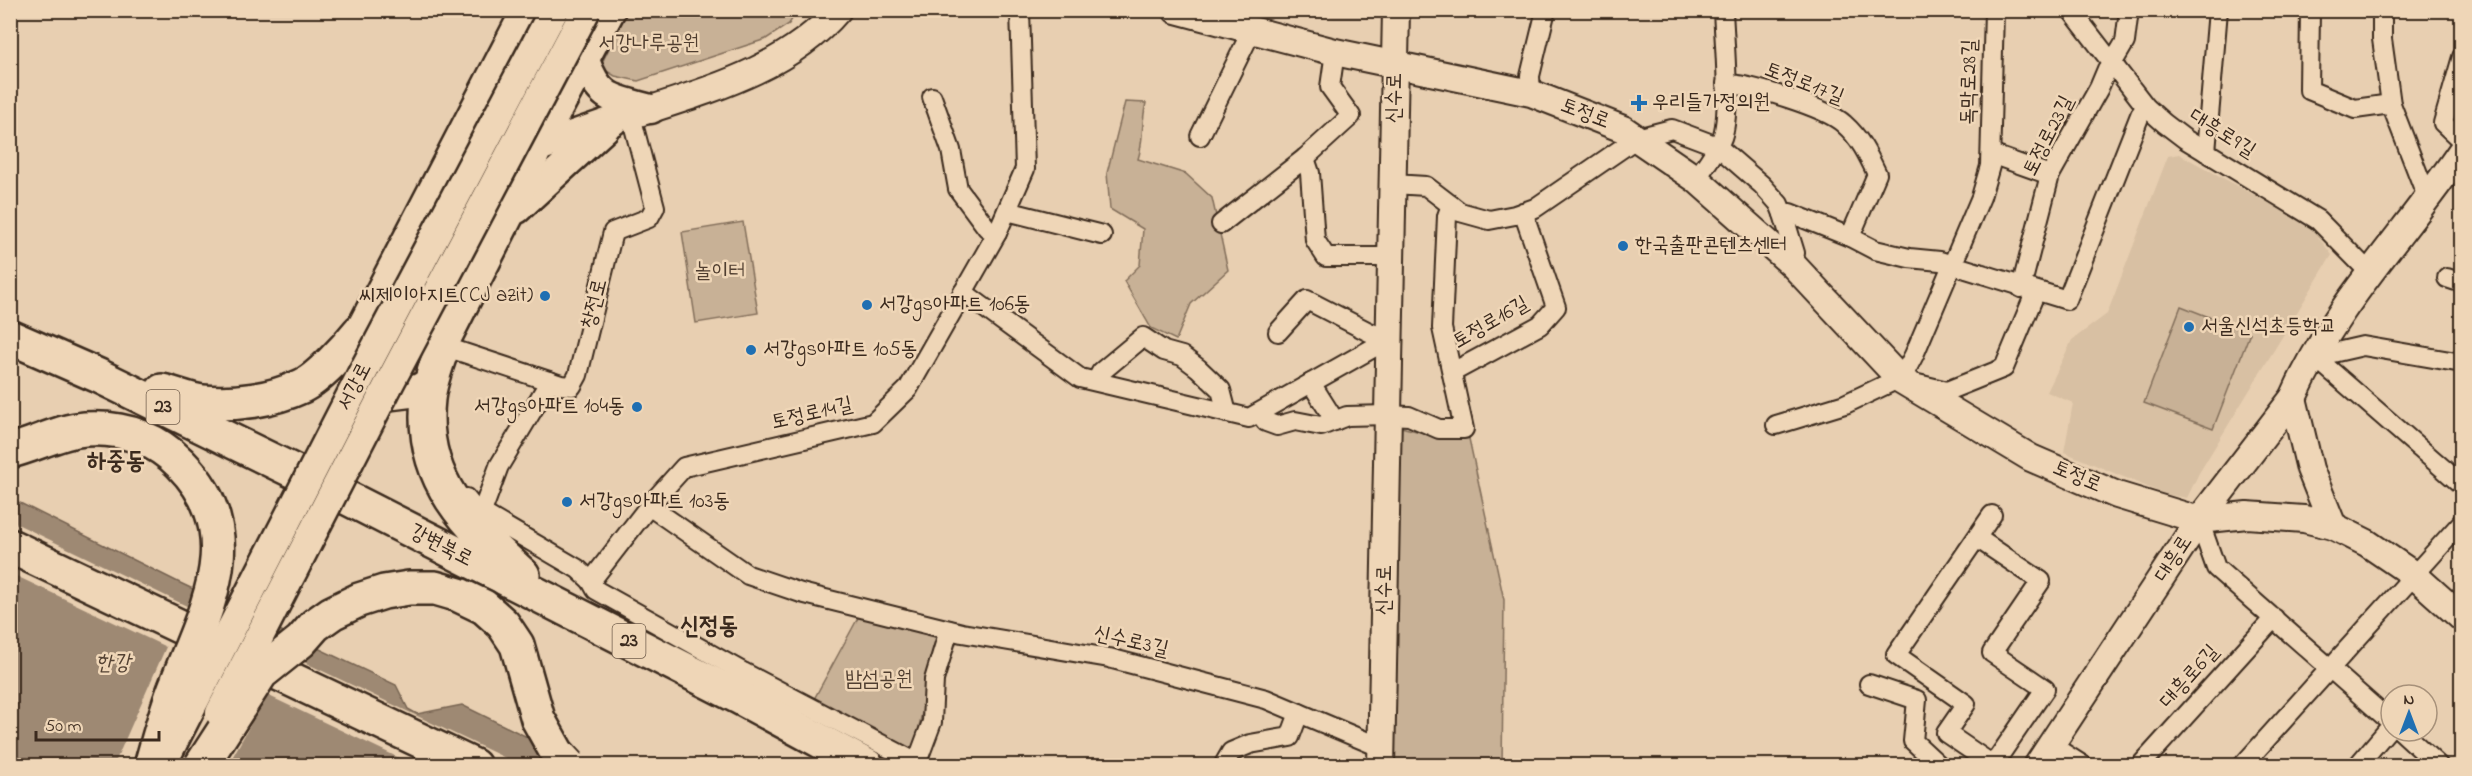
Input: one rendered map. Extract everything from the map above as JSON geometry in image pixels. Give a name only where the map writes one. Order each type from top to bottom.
[{"type":"highway","points":[[99,376],[201,402],[266,399],[304,385],[343,352],[359,332]]},
{"type":"highway","name":"강변북로","points":[[10,337],[99,376],[314,481],[739,697],[867,765]]},
{"type":"highway","points":[[443,346],[431,382],[427,422],[429,451],[438,478],[455,506],[479,535],[550,601]]},
{"type":"highway","points":[[10,451],[50,437],[83,429],[112,430],[142,436],[167,450],[185,468],[201,490],[212,515],[218,541],[218,566],[212,595],[172,695],[151,765]]},
{"type":"highway","points":[[10,546],[474,765]]},
{"type":"highway","points":[[201,765],[261,673],[315,626],[332,613],[358,600],[384,592],[409,588],[435,588],[459,595],[484,607],[503,624],[517,645],[538,719],[557,753],[569,765]]},
{"type":"main road","points":[[431,382],[410,393],[394,395],[363,378],[354,359],[359,332],[526,10]]},
{"type":"main road","name":"서강로","points":[[161,765],[364,370],[554,10]]},
{"type":"main road","name":"서강로","points":[[193,765],[390,382],[586,10]]},
{"type":"main road","points":[[443,346],[509,216],[539,145],[611,10]]},
{"type":"main road","name":"토정로","points":[[1176,10],[1251,32],[1335,52],[1531,93],[1623,129],[1696,179],[1793,265],[1900,379],[2031,458],[2117,495],[2199,520],[2247,515],[2304,519],[2333,526],[2367,543],[2414,574],[2462,618]]},
{"type":"main road","name":"신수로","points":[[1382,757],[1396,10]]},
{"type":"main road","points":[[420,214],[470,177],[539,145],[747,75],[794,49],[830,15]]},
{"type":"main road","points":[[585,60],[594,84],[631,115]]},
{"type":"main road","points":[[509,216],[631,115]]},
{"type":"main road","name":"대흥로","points":[[2044,755],[2199,520],[2294,398],[2303,375],[2336,320],[2462,150]]},
{"type":"main road","points":[[2294,398],[2310,469],[2333,526]]},
{"type":"street","name":"토정로14길","points":[[591,581],[649,506],[684,467],[873,423],[908,389],[997,234],[1025,169],[1020,10]]},
{"type":"street","points":[[1531,93],[1530,76],[1546,10]]},
{"type":"street","points":[[1696,179],[1717,146],[1725,128],[1724,10]]},
{"type":"street","name":"독막로28길","points":[[1900,379],[1914,355],[1952,267],[1981,197],[1990,166],[1994,10]]},
{"type":"street","name":"대흥로9길","points":[[2071,10],[2146,108],[2185,139],[2318,220],[2370,273]]},
{"type":"street","name":"토정로23길","points":[[1900,379],[1947,391],[2004,368],[2028,290],[2050,175],[2099,88],[2107,69],[2125,42],[2129,10]]},
{"type":"street","points":[[2206,152],[2218,10]]},
{"type":"street","points":[[2310,10],[2309,90],[2355,109],[2391,104]]},
{"type":"street","points":[[2382,10],[2382,39],[2391,104],[2427,196]]},
{"type":"street","points":[[1200,136],[1251,32]]},
{"type":"street","points":[[1221,224],[1305,158],[1351,116],[1330,87],[1335,52]]},
{"type":"street","points":[[2462,57],[2443,123],[2462,141]]},
{"type":"street","name":"토정로17길","points":[[1726,84],[1738,84],[1797,101],[1842,122],[1863,144],[1878,174],[1850,237]]},
{"type":"street","points":[[932,97],[951,150],[958,189],[987,228],[997,234]]},
{"type":"street","points":[[1783,214],[1790,213],[1850,237],[1875,250],[1909,258],[1940,261],[1952,267],[2067,300],[2140,115],[2146,108]]},
{"type":"street","name":"창전로","points":[[443,346],[572,386],[578,375],[613,232],[649,218],[655,207],[631,115]]},
{"type":"street","points":[[1393,184],[1426,186],[1460,212],[1489,220],[1535,208],[1637,138],[1672,129],[1717,146],[1762,185],[1779,204],[1795,253],[1793,265]]},
{"type":"street","name":"독막로28길","points":[[1991,154],[2050,175]]},
{"type":"street","points":[[1305,158],[1310,173],[1315,240],[1326,257],[1391,257]]},
{"type":"street","name":"토정로16길","points":[[1387,415],[1408,416],[1439,429],[1464,429],[1442,328],[1447,216],[1451,205]]},
{"type":"street","points":[[1006,211],[1102,235]]},
{"type":"street","name":"토정로16길","points":[[1453,372],[1540,325],[1556,307],[1523,212]]},
{"type":"street","points":[[963,292],[1080,378],[1249,418],[1389,339]]},
{"type":"street","points":[[1278,332],[1307,300],[1389,339]]},
{"type":"street","points":[[1096,381],[1101,372],[1143,337],[1164,351],[1182,356],[1198,368],[1221,390],[1227,413]]},
{"type":"street","points":[[2315,357],[2363,346],[2462,363]]},
{"type":"street","points":[[2315,357],[2462,485]]},
{"type":"street","points":[[1776,425],[1845,404],[1900,379]]},
{"type":"street","points":[[482,512],[499,466],[550,381]]},
{"type":"street","points":[[1311,383],[1335,421]]},
{"type":"street","points":[[1259,413],[1266,422],[1277,426],[1295,421],[1321,426],[1347,416],[1387,415]]},
{"type":"street","points":[[427,422],[440,445],[444,465],[474,508],[578,568],[591,581],[596,590],[733,667],[920,764],[932,722],[934,680],[948,630]]},
{"type":"street","name":"신수로3길","points":[[649,506],[748,574],[801,593],[948,630],[1109,658],[1266,699],[1299,713],[1382,757]]},
{"type":"street","points":[[1977,538],[2041,581],[1992,653],[2045,689],[1993,765],[1946,733],[1966,704],[1896,655],[1992,515]]},
{"type":"street","points":[[2199,520],[2216,568],[2379,713]]},
{"type":"street","points":[[2242,765],[2462,522]]},
{"type":"street","name":"대흥로6길","points":[[2139,765],[2274,618]]},
{"type":"street","points":[[1869,684],[1917,700],[1914,741],[1940,765]]},
{"type":"street","points":[[1223,765],[1231,752],[1250,744],[1290,737],[1299,713]]},
{"type":"street","points":[[2357,765],[2379,738]]},
{"type":"street","points":[[2414,743],[2439,765]]},
{"type":"street","points":[[2044,755],[2084,765]]},
{"type":"shaded area","points":[[1323,11],[1382,11],[1382,19],[1333,19]]},
{"type":"shaded area","name":"서울신석초등학교","points":[[2179,154],[2309,225],[2332,255],[2199,473],[2187,498],[2164,494],[2064,452],[2073,403],[2047,392],[2072,340],[2107,314],[2168,156]]},
{"type":"green space","name":"서강나루공원","points":[[627,11],[797,11],[789,24],[766,39],[638,81],[615,76],[600,67]]},
{"type":"green space","points":[[1125,102],[1146,103],[1138,159],[1186,174],[1212,198],[1228,270],[1191,304],[1176,340],[1151,328],[1124,281],[1140,265],[1143,229],[1110,209],[1107,173]]},
{"type":"green space","name":"놀이터","points":[[743,222],[758,313],[696,323],[682,232]]},
{"type":"green space","points":[[2181,306],[2250,333],[2213,429],[2144,403]]},
{"type":"green space","points":[[1397,426],[1428,434],[1468,434],[1504,600],[1502,765],[1389,766]]},
{"type":"green space","name":"밤섬공원","points":[[859,616],[939,635],[913,754],[813,701]]},
{"type":"water","name":"한강","points":[[10,498],[178,582],[396,685],[408,709],[417,714],[462,705],[584,765],[11,765]]},
{"type":"pier","points":[[11,521],[195,610],[215,596],[281,627],[270,646],[520,765],[414,765],[267,695],[228,765],[114,765],[166,647],[10,573]]},
{"type":"place","name":"우리들가정의원","points":[[1639,103]]},
{"type":"place","name":"한국출판콘텐츠센터","points":[[1623,246]]},
{"type":"place","name":"씨제이아지트(CJ azit)","points":[[545,296]]},
{"type":"place","name":"서강gs아파트 106동","points":[[867,305]]},
{"type":"place","name":"서울신석초등학교","points":[[2189,327]]},
{"type":"place","name":"서강gs아파트 105동","points":[[751,350]]},
{"type":"place","name":"서강gs아파트 104동","points":[[637,407]]},
{"type":"place","name":"서강gs아파트 103동","points":[[567,502]]},
{"type":"district","name":"하중동","points":[[116,462]]},
{"type":"district","name":"신정동","points":[[709,627]]}]
